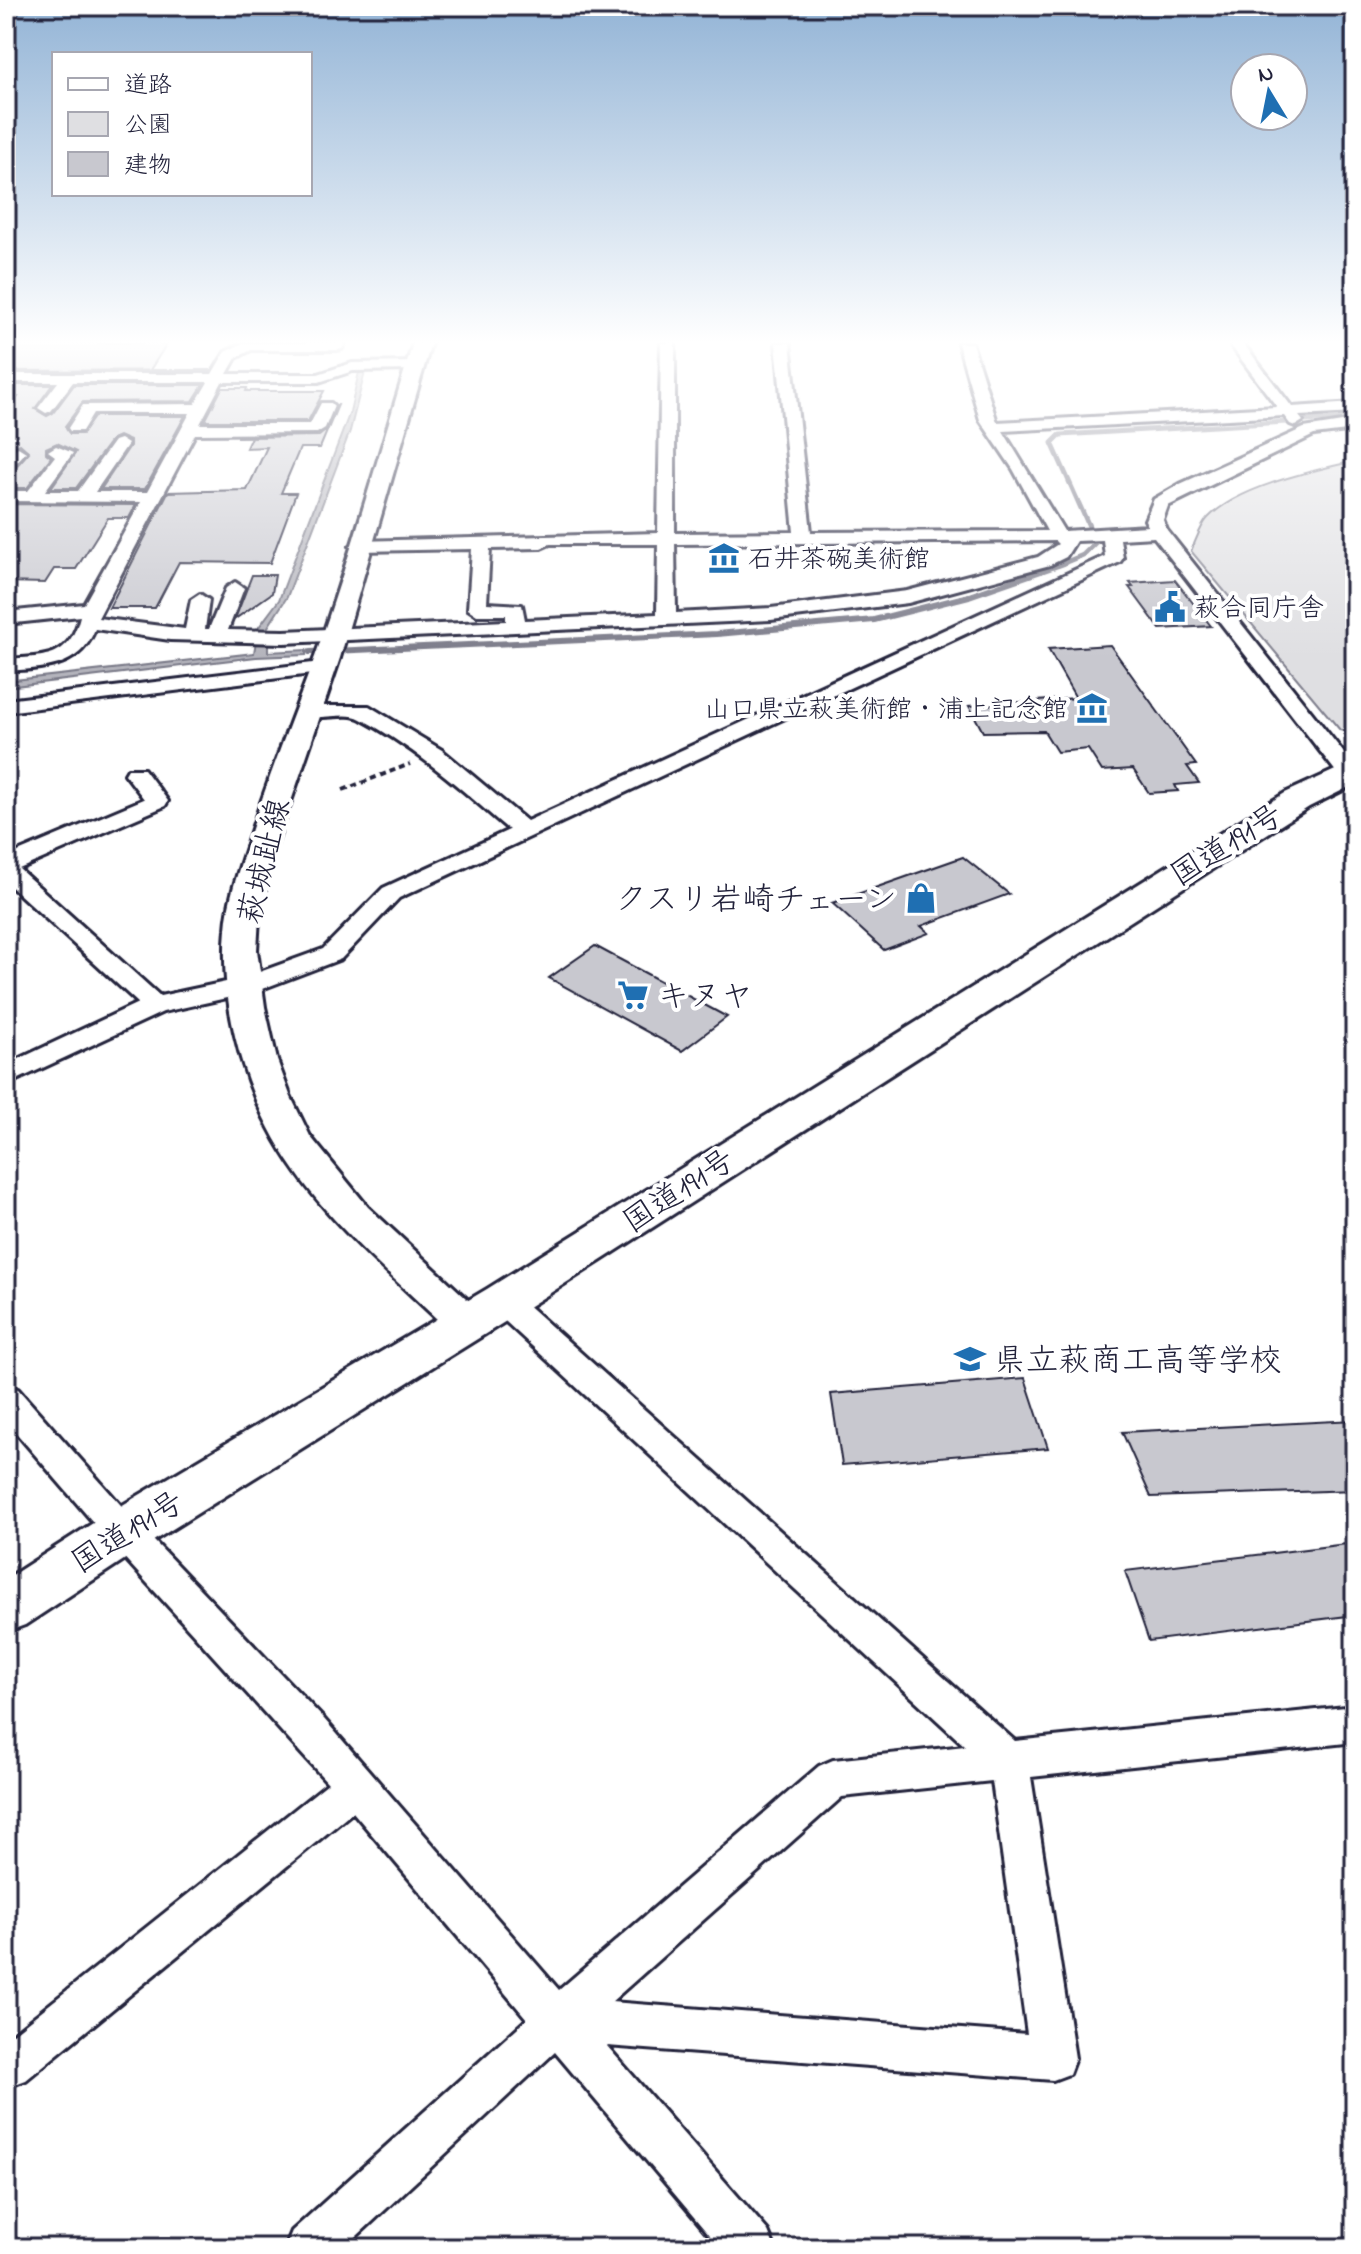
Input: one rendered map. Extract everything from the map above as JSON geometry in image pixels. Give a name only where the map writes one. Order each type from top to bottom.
[{"type":"highway","name":"国道191号","points":[[6,1608],[123,1532],[503,1301],[1283,808],[1354,775]]},
{"type":"main road","name":"萩城趾線","points":[[389,448],[328,654],[257,860],[242,921],[245,986],[251,1026],[268,1085],[295,1143],[337,1197],[467,1323]]},
{"type":"street","points":[[83,496],[117,448]]},
{"type":"street","points":[[6,665],[63,659],[74,652],[82,642],[90,616],[180,448]]},
{"type":"street","points":[[666,620],[667,448]]},
{"type":"street","points":[[794,448],[803,538]]},
{"type":"street","points":[[6,706],[517,627],[836,609],[908,597],[1044,561],[1060,553],[1068,543],[1058,535],[1007,448]]},
{"type":"street","points":[[1252,448],[1170,496],[1155,511],[1154,520],[1159,531],[1354,775]]},
{"type":"street","points":[[33,496],[65,453],[56,451]]},
{"type":"street","points":[[6,496],[153,497]]},
{"type":"street","points":[[359,546],[541,543],[545,539],[1105,536],[1159,531]]},
{"type":"street","points":[[6,1076],[155,1005],[245,986],[332,954],[391,893],[1114,558],[1105,536]]},
{"type":"street","points":[[481,543],[477,609],[515,609],[517,627]]},
{"type":"street","points":[[216,636],[235,588]]},
{"type":"street","points":[[194,635],[200,600]]},
{"type":"street","points":[[6,618],[90,616],[194,635],[284,637],[328,654]]},
{"type":"street","points":[[307,710],[362,710],[434,755],[525,831]]},
{"type":"street","points":[[136,774],[157,801],[6,868],[155,1005]]},
{"type":"street","points":[[503,1301],[1009,1761],[1053,2058],[558,2020]]},
{"type":"street","points":[[6,1398],[123,1532],[356,1785],[751,2248]]},
{"type":"street","points":[[309,2248],[558,2020],[833,1779],[1355,1724]]},
{"type":"street","points":[[10,2064],[356,1785]]},
{"type":"path","points":[[1355,549],[1352,566],[1355,572]]},
{"type":"path","points":[[343,790],[434,755]]},
{"type":"green space","points":[[1355,461],[1355,734],[1340,730],[1191,551],[1208,518],[1238,497],[1277,481]]},
{"type":"shaded area","points":[[336,448],[343,448],[287,597],[264,633],[258,634],[259,627],[279,600]]},
{"type":"shaded area","points":[[256,641],[268,641],[268,652],[306,650],[306,655],[256,657],[6,687],[6,681],[254,653]]},
{"type":"building","points":[[25,448],[46,448],[51,457],[27,488],[6,488],[6,472],[14,469],[29,452]]},
{"type":"building","points":[[68,448],[105,448],[76,488],[51,488],[76,452]]},
{"type":"building","points":[[129,448],[167,448],[145,489],[101,489]]},
{"type":"building","points":[[266,448],[300,448],[281,493],[296,493],[270,563],[179,562],[155,608],[109,608],[168,492],[247,490]]},
{"type":"building","points":[[6,504],[136,505],[129,518],[108,518],[76,569],[54,569],[45,583],[6,582]]},
{"type":"building","points":[[252,575],[275,575],[272,593],[235,619]]},
{"type":"building","name":"萩合同庁舎","points":[[1175,580],[1211,626],[1160,629],[1129,587],[1133,587],[1130,583]]},
{"type":"building","name":"山口県立萩美術館・浦上記念館","points":[[1110,645],[1196,765],[1187,766],[1199,783],[1175,785],[1178,791],[1149,793],[1133,769],[1102,771],[1088,749],[1057,752],[1044,731],[983,732],[969,706],[1076,698],[1048,649]]},
{"type":"building","name":"クスリ岩崎チェーン","points":[[963,857],[1009,894],[921,926],[929,933],[884,950],[832,903]]},
{"type":"building","name":"キヌヤ","points":[[595,946],[727,1017],[682,1051],[549,978]]},
{"type":"building","points":[[1025,1378],[1048,1448],[842,1465],[831,1394]]},
{"type":"building","points":[[1355,1420],[1355,1490],[1151,1497],[1122,1432]]},
{"type":"building","points":[[1355,1543],[1355,1615],[1149,1641],[1125,1571]]},
{"type":"waterway","points":[[1054,448],[1096,542],[1083,555],[1063,563]]},
{"type":"waterway","points":[[310,652],[717,634],[874,620],[969,596],[1063,563]]},
{"type":"waterway","points":[[1059,565],[1063,563]]},
{"type":"place","name":"石井茶碗美術館","points":[[724,558]]},
{"type":"place","name":"萩合同庁舎","points":[[1170,607]]},
{"type":"place","name":"山口県立萩美術館・浦上記念館","points":[[1092,708]]},
{"type":"place","name":"クスリ岩崎チェーン","points":[[921,898]]},
{"type":"place","name":"キヌヤ","points":[[633,995]]},
{"type":"place","name":"県立萩商工高等学校","points":[[970,1359]]}]
